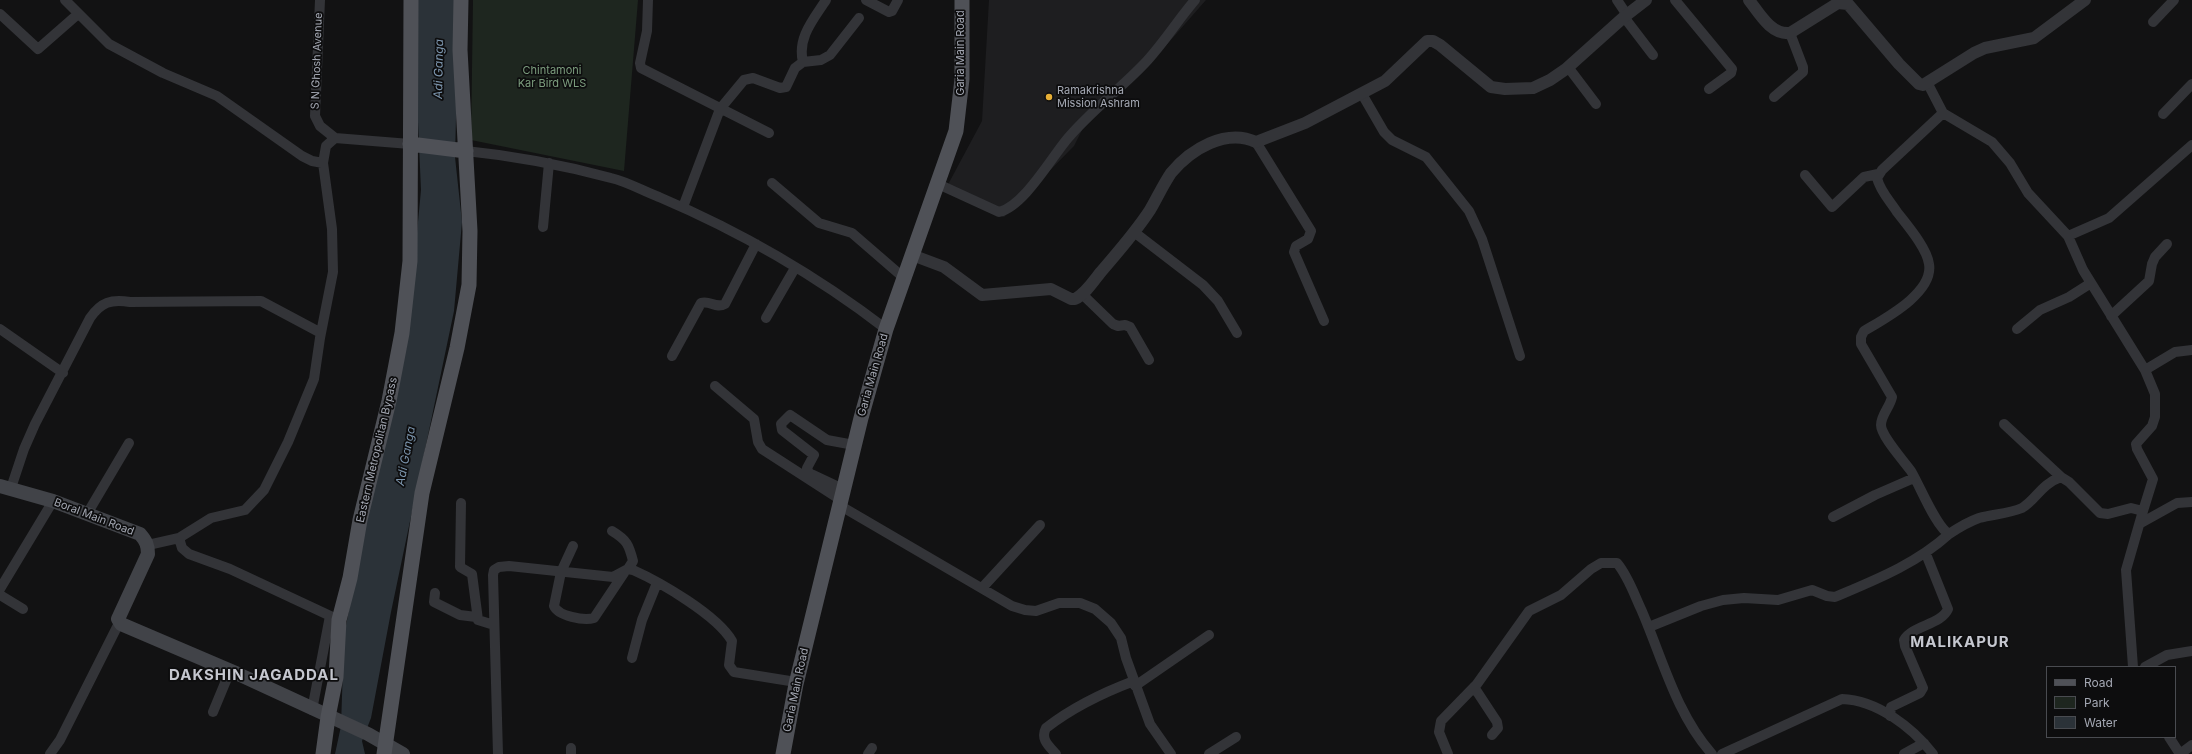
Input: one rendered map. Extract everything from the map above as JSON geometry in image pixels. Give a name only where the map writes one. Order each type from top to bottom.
[{"type":"main road","name":"Eastern Metropolitan Bypass","points":[[323,754],[334,720],[336,677],[334,618],[350,578],[360,520],[389,401],[402,333],[410,261],[411,0]]},
{"type":"main road","points":[[385,748],[422,493],[457,348],[469,285],[470,231],[460,50],[462,0]]},
{"type":"main road","name":"Garia Main Road","points":[[782,754],[796,682],[841,498],[886,329],[956,131],[960,108],[962,79],[962,0]]},
{"type":"main road","points":[[410,144],[466,151]]},
{"type":"main road","name":"Boral Main Road","points":[[6,487],[53,501],[140,534],[148,545]]},
{"type":"main road","points":[[148,545],[148,554],[118,619],[119,623],[230,671],[312,710],[368,734],[385,748],[403,754]]},
{"type":"street","points":[[65,0],[109,44],[163,73],[217,96],[302,156],[312,161],[323,163]]},
{"type":"street","name":"S N Ghosh Avenue","points":[[320,0],[315,116],[320,126],[335,138]]},
{"type":"street","points":[[648,0],[647,31],[640,63],[641,68],[769,133]]},
{"type":"street","points":[[803,62],[800,52],[806,31],[826,0]]},
{"type":"street","points":[[866,0],[889,12],[892,11],[898,0]]},
{"type":"street","points":[[938,184],[999,212],[1008,210],[1038,181],[1068,138],[1081,123],[1126,83],[1158,49],[1195,0]]},
{"type":"street","points":[[1617,0],[1625,16],[1653,55]]},
{"type":"street","points":[[1256,142],[1305,123],[1385,81],[1427,41],[1433,41],[1440,45],[1494,88],[1533,88],[1550,80],[1568,67],[1625,16],[1646,0]]},
{"type":"street","points":[[1675,0],[1732,69],[1731,73],[1709,89]]},
{"type":"street","points":[[1749,0],[1774,30],[1782,34],[1790,33],[1838,3],[1844,3],[1850,6],[1919,84],[1928,84],[1974,53],[1985,48],[2034,38],[2085,0]]},
{"type":"street","points":[[2153,22],[2174,0]]},
{"type":"street","points":[[0,14],[38,49],[78,14]]},
{"type":"street","points":[[683,207],[720,109],[744,80],[753,78],[780,88],[786,87],[795,68],[803,62],[821,60],[830,55],[858,18]]},
{"type":"street","points":[[1774,97],[1803,72],[1790,33]]},
{"type":"street","points":[[1568,67],[1596,104]]},
{"type":"street","points":[[1928,84],[1943,113],[1992,142],[2010,163],[2028,194],[2068,236],[2091,283],[2145,370],[2155,394],[2155,417],[2152,426],[2136,444],[2154,482],[2143,511],[2141,523],[2126,570],[2133,666]]},
{"type":"street","points":[[2163,114],[2192,84]]},
{"type":"street","points":[[1362,94],[1384,132],[1392,140],[1426,158],[1469,212],[1478,227],[1520,356]]},
{"type":"street","points":[[1805,175],[1832,207],[1864,177],[1878,174],[1943,113]]},
{"type":"street","points":[[912,255],[944,267],[982,295],[1051,289],[1071,299],[1075,299],[1082,294],[1134,232],[1150,210],[1171,174],[1189,156],[1218,139],[1233,136],[1247,138],[1256,142],[1311,231],[1308,238],[1296,246],[1294,252],[1324,321]]},
{"type":"street","points":[[148,545],[179,538],[211,518],[245,510],[264,490],[310,392],[314,379],[334,259],[332,229],[323,163],[326,146],[335,138],[410,144]]},
{"type":"street","points":[[2068,236],[2109,218],[2192,145]]},
{"type":"street","points":[[466,151],[524,157],[612,178],[683,207],[713,220],[756,244],[862,310],[886,329]]},
{"type":"street","points":[[543,227],[549,163]]},
{"type":"street","points":[[1878,174],[1879,184],[1926,254],[1929,263],[1928,276],[1910,300],[1864,331],[1861,337],[1861,344],[1892,397],[1890,406],[1881,421],[1882,430],[1914,478],[1939,524],[1949,534]]},
{"type":"street","points":[[772,183],[819,223],[852,233],[904,278]]},
{"type":"street","points":[[1134,232],[1203,285],[1218,301],[1237,333]]},
{"type":"street","points":[[672,356],[702,303],[706,301],[719,306],[725,304],[756,244]]},
{"type":"street","points":[[2111,316],[2149,281],[2152,264],[2155,257],[2167,244]]},
{"type":"street","points":[[766,318],[795,268]]},
{"type":"street","points":[[2017,329],[2040,310],[2073,296],[2091,283]]},
{"type":"street","points":[[1082,294],[1113,324],[1128,325],[1149,360]]},
{"type":"street","points":[[6,487],[35,424],[93,313],[104,302],[115,300],[130,302],[261,302],[321,333]]},
{"type":"street","points":[[0,329],[63,373]]},
{"type":"street","points":[[2145,370],[2175,352],[2192,350]]},
{"type":"street","points":[[715,386],[754,419],[758,442],[762,449],[1012,606],[1025,610],[1036,611],[1059,603],[1080,603],[1096,609],[1111,623],[1121,638],[1150,724],[1171,754]]},
{"type":"street","points":[[841,498],[809,473],[807,468],[814,455],[782,430],[781,424],[790,415],[827,440],[854,445]]},
{"type":"street","points":[[2004,424],[2061,477],[2069,482],[2100,513],[2108,514],[2131,508],[2143,511]]},
{"type":"street","points":[[88,514],[129,442]]},
{"type":"street","points":[[1649,627],[1701,606],[1723,600],[1744,598],[1778,600],[1812,590],[1827,596],[1835,597],[1926,554],[1949,534],[1968,522],[2020,508],[2029,503],[2039,490],[2061,477]]},
{"type":"street","points":[[1833,517],[1875,495],[1914,478]]},
{"type":"street","points":[[0,589],[53,501]]},
{"type":"street","points":[[2141,523],[2177,503],[2192,502]]},
{"type":"street","points":[[461,503],[460,567],[472,574],[476,618]]},
{"type":"street","points":[[982,588],[1040,525]]},
{"type":"street","points":[[573,546],[561,572],[554,606],[556,610],[589,619],[594,618],[633,561],[630,548],[624,538],[612,531]]},
{"type":"street","points":[[179,538],[182,548],[189,554],[230,569],[334,618],[312,710]]},
{"type":"street","points":[[1890,716],[1891,707],[1920,693],[1923,688],[1905,646],[1906,637],[1944,615],[1948,609],[1926,554]]},
{"type":"street","points":[[1448,754],[1439,732],[1440,725],[1451,710],[1474,687],[1494,659],[1505,648],[1529,611],[1561,595],[1591,569],[1601,563],[1616,564],[1621,568],[1649,627],[1680,702],[1697,735],[1712,754]]},
{"type":"street","points":[[498,754],[494,570],[499,567],[508,566],[613,578],[626,570],[642,574],[706,614],[729,636],[732,645],[729,665],[734,672],[796,682]]},
{"type":"street","points":[[632,658],[642,620],[657,583]]},
{"type":"street","points":[[434,593],[434,602],[460,615],[476,618],[479,622],[494,625]]},
{"type":"street","points":[[0,596],[23,609]]},
{"type":"street","points":[[50,754],[60,740],[119,623]]},
{"type":"street","points":[[1056,754],[1045,742],[1044,732],[1046,728],[1073,709],[1108,691],[1135,683],[1209,635]]},
{"type":"street","points":[[2148,666],[2167,655],[2192,651]]},
{"type":"street","points":[[213,712],[230,671]]},
{"type":"street","points":[[1474,687],[1497,722],[1498,728],[1492,735]]},
{"type":"street","points":[[1722,754],[1842,699],[1863,703],[1890,716],[1924,743],[1933,754]]},
{"type":"street","points":[[1209,754],[1236,737]]},
{"type":"street","points":[[2170,738],[2180,754],[2192,745]]},
{"type":"street","points":[[1904,754],[1924,743]]},
{"type":"shaded area","name":"Ramakrishna Mission Ashram","points":[[989,0],[1206,0],[1141,74],[1084,126],[1074,146],[1004,217],[944,192],[982,121]]},
{"type":"green space","name":"Chintamoni Kar Bird WLS","points":[[473,0],[638,0],[624,171],[471,140]]},
{"type":"water","name":"Adi Ganga","points":[[417,0],[459,0],[455,157],[462,222],[454,311],[391,612],[371,718],[362,741],[365,754],[335,754],[341,726],[344,636],[368,511],[406,349],[421,190],[415,55]]},
{"type":"place","name":"Ramakrishna Mission Ashram","points":[[1049,97]]},
{"type":"district","name":"MALIKAPUR","points":[[1960,642]]},
{"type":"district","name":"DAKSHIN JAGADDAL","points":[[254,675]]}]
